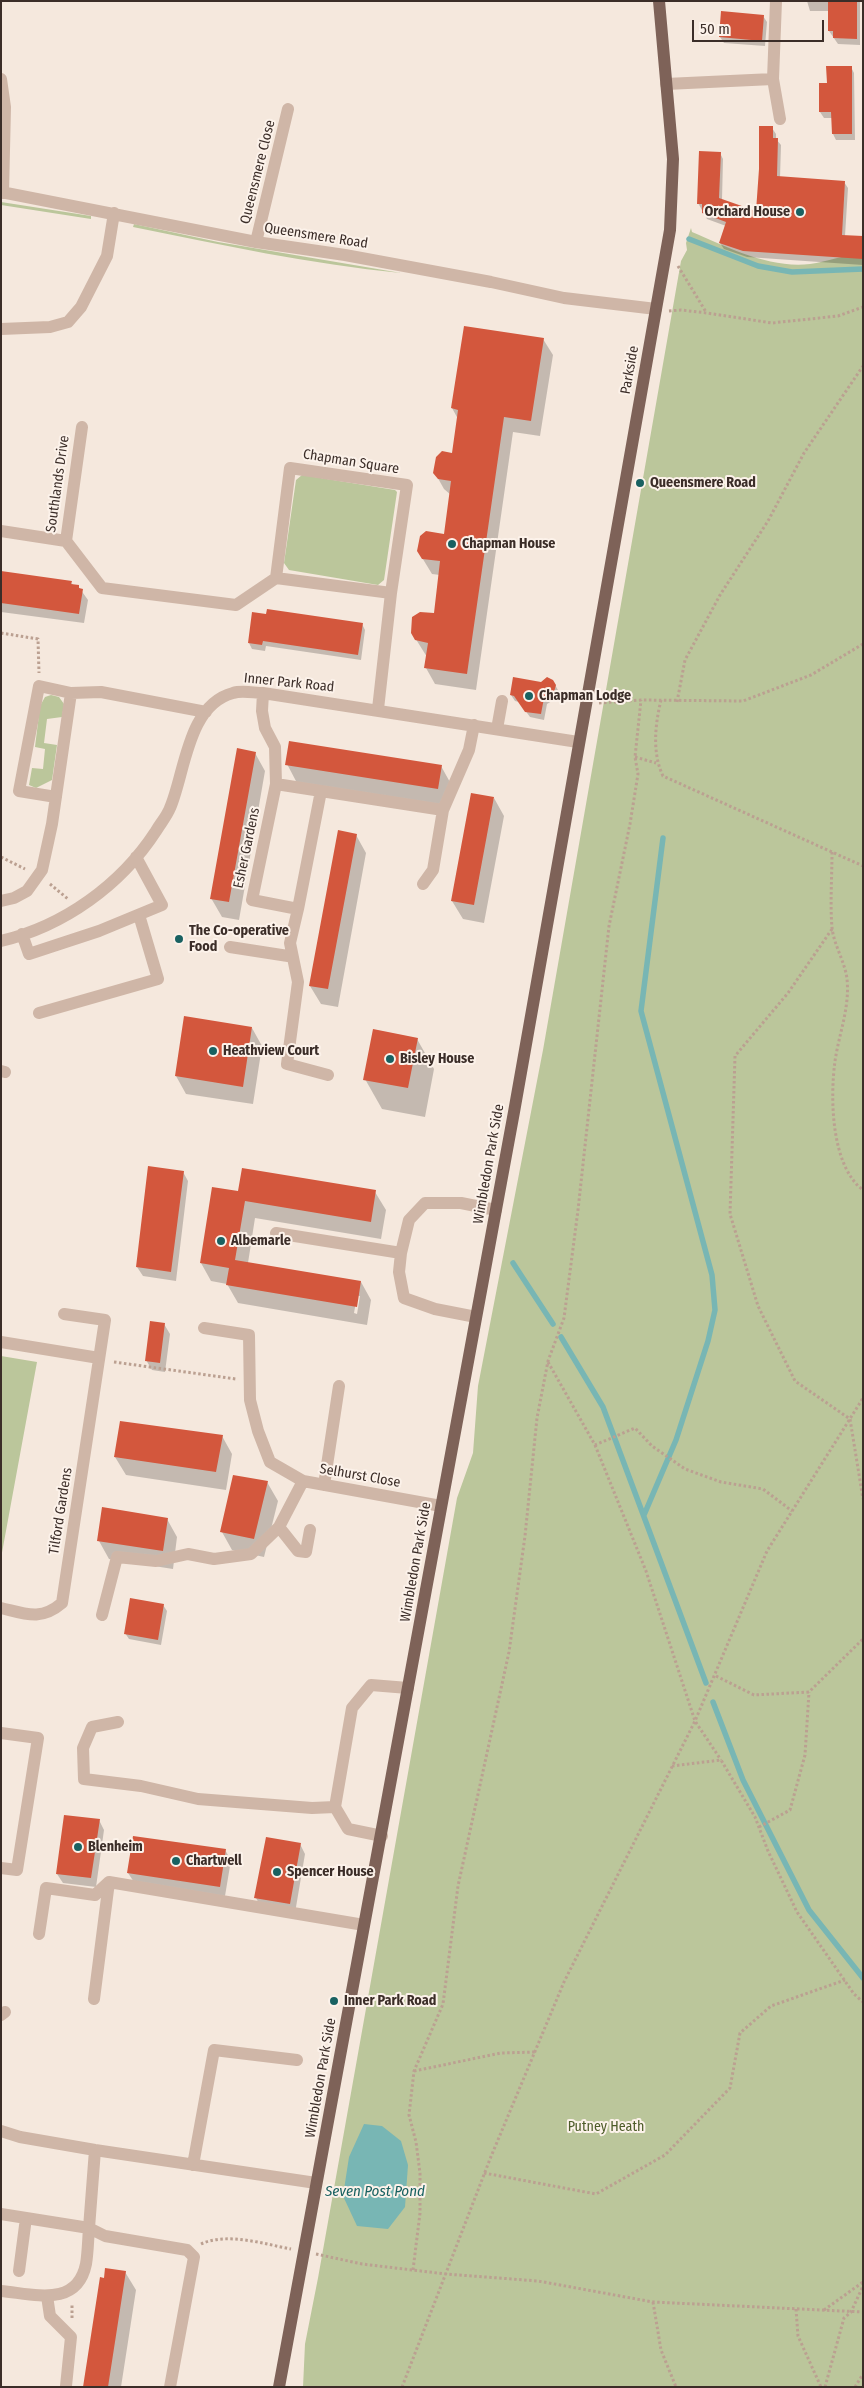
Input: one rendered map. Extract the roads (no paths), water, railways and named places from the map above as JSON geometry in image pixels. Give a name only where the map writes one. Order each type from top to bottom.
[{"type":"main road","name":"Parkside","points":[[578,742],[672,214],[672,158],[659,1]]},
{"type":"main road","name":"Wimbledon Park Side","points":[[279,2387],[496,1210],[578,742]]},
{"type":"street","points":[[776,1],[773,79],[780,119]]},
{"type":"street","points":[[1,79],[5,106],[2,192]]},
{"type":"street","points":[[666,84],[773,79]]},
{"type":"street","name":"Queensmere Close","points":[[256,242],[288,109]]},
{"type":"street","name":"Queensmere Road","points":[[2,192],[256,242],[344,255],[491,282],[564,298],[656,309]]},
{"type":"street","points":[[1,329],[50,327],[68,322],[81,307],[107,256],[114,213]]},
{"type":"street","name":"Southlands Drive","points":[[1,531],[66,541],[82,427]]},
{"type":"street","name":"Chapman Square","points":[[276,578],[290,468],[407,485],[391,593],[378,709]]},
{"type":"street","points":[[66,541],[102,588],[236,605],[276,578],[391,593]]},
{"type":"street","points":[[56,797],[19,791],[39,686],[70,692],[101,692],[206,712]]},
{"type":"street","points":[[1,901],[14,898],[27,891],[42,870],[56,797],[70,692]]},
{"type":"street","name":"Inner Park Road","points":[[1,941],[64,917],[108,886],[136,857],[170,809],[191,735],[206,712],[222,698],[234,692],[263,693],[378,709],[578,742]]},
{"type":"street","name":"Esher Gardens","points":[[263,693],[262,710],[266,728],[275,747],[276,784],[252,900],[298,909]]},
{"type":"street","points":[[497,729],[502,701]]},
{"type":"street","points":[[423,884],[433,870],[443,810],[469,750],[474,725]]},
{"type":"street","points":[[276,784],[443,810]]},
{"type":"street","points":[[320,791],[290,943],[298,982],[287,1064],[328,1074]]},
{"type":"street","points":[[22,934],[29,954],[99,931],[162,905],[136,857]]},
{"type":"street","points":[[39,1013],[158,979],[138,915]]},
{"type":"street","points":[[230,947],[288,956],[292,954]]},
{"type":"street","points":[[476,1317],[435,1309],[404,1298],[398,1272],[400,1253],[409,1220],[425,1202],[461,1203],[496,1210]]},
{"type":"street","points":[[276,1233],[400,1253]]},
{"type":"street","name":"Tilford Gardens","points":[[1,1608],[31,1616],[52,1612],[62,1603],[105,1320],[64,1314]]},
{"type":"street","name":"Selhurst Close","points":[[204,1328],[249,1335],[250,1400],[258,1431],[270,1462],[303,1481],[441,1506]]},
{"type":"street","points":[[1,1342],[99,1361]]},
{"type":"street","points":[[324,1485],[339,1386]]},
{"type":"street","name":"Selhurst Close","points":[[102,1615],[117,1557],[156,1561],[188,1554],[214,1559],[251,1554],[279,1527],[303,1481]]},
{"type":"street","points":[[279,1527],[298,1551],[306,1552],[310,1530]]},
{"type":"street","points":[[382,1836],[348,1829],[335,1807],[352,1708],[371,1685],[408,1688]]},
{"type":"street","points":[[118,1722],[92,1727],[83,1748],[84,1779],[141,1786],[198,1799],[312,1808],[335,1807]]},
{"type":"street","points":[[1,1733],[38,1738],[17,1870],[1,1868]]},
{"type":"street","points":[[109,1882],[364,1924]]},
{"type":"street","points":[[39,1934],[46,1888],[95,1895],[109,1882]]},
{"type":"street","points":[[94,1999],[109,1882]]},
{"type":"street","points":[[193,2165],[214,2050],[297,2060]]},
{"type":"street","points":[[1,2130],[20,2137],[95,2150],[316,2183]]},
{"type":"street","points":[[1,2291],[47,2296],[60,2295],[73,2289],[80,2280],[86,2264],[95,2150]]},
{"type":"street","points":[[1,2214],[89,2228],[106,2236],[187,2250],[194,2258],[170,2387]]},
{"type":"street","points":[[19,2271],[26,2218]]},
{"type":"street","points":[[47,2296],[50,2316],[71,2337],[66,2386]]},
{"type":"water","name":"Seven Post Pond","points":[[364,2124],[382,2126],[401,2141],[408,2165],[405,2207],[388,2229],[357,2226],[343,2196],[349,2157]]},
{"type":"waterway","points":[[689,239],[758,266],[792,272],[863,269]]},
{"type":"waterway","points":[[644,1515],[676,1440],[708,1341],[715,1310],[712,1275],[641,1011],[663,838]]},
{"type":"waterway","points":[[513,1263],[553,1324]]},
{"type":"waterway","points":[[561,1337],[603,1407],[706,1683]]},
{"type":"waterway","points":[[713,1702],[743,1780],[809,1910],[863,1978]]},
{"type":"place","name":"Orchard House","points":[[800,212]]},
{"type":"place","name":"Queensmere Road","points":[[640,483]]},
{"type":"place","name":"Chapman House","points":[[452,544]]},
{"type":"place","name":"Chapman Lodge","points":[[529,696]]},
{"type":"place","name":"The Co-operative Food","points":[[179,939]]},
{"type":"place","name":"Heathview Court","points":[[213,1051]]},
{"type":"place","name":"Bisley House","points":[[390,1059]]},
{"type":"place","name":"Albemarle","points":[[221,1241]]},
{"type":"place","name":"Blenheim","points":[[78,1847]]},
{"type":"place","name":"Chartwell","points":[[176,1861]]},
{"type":"place","name":"Spencer House","points":[[277,1872]]},
{"type":"place","name":"Inner Park Road","points":[[334,2001]]},
{"type":"park label","name":"Putney Heath","points":[[606,2127]]}]
